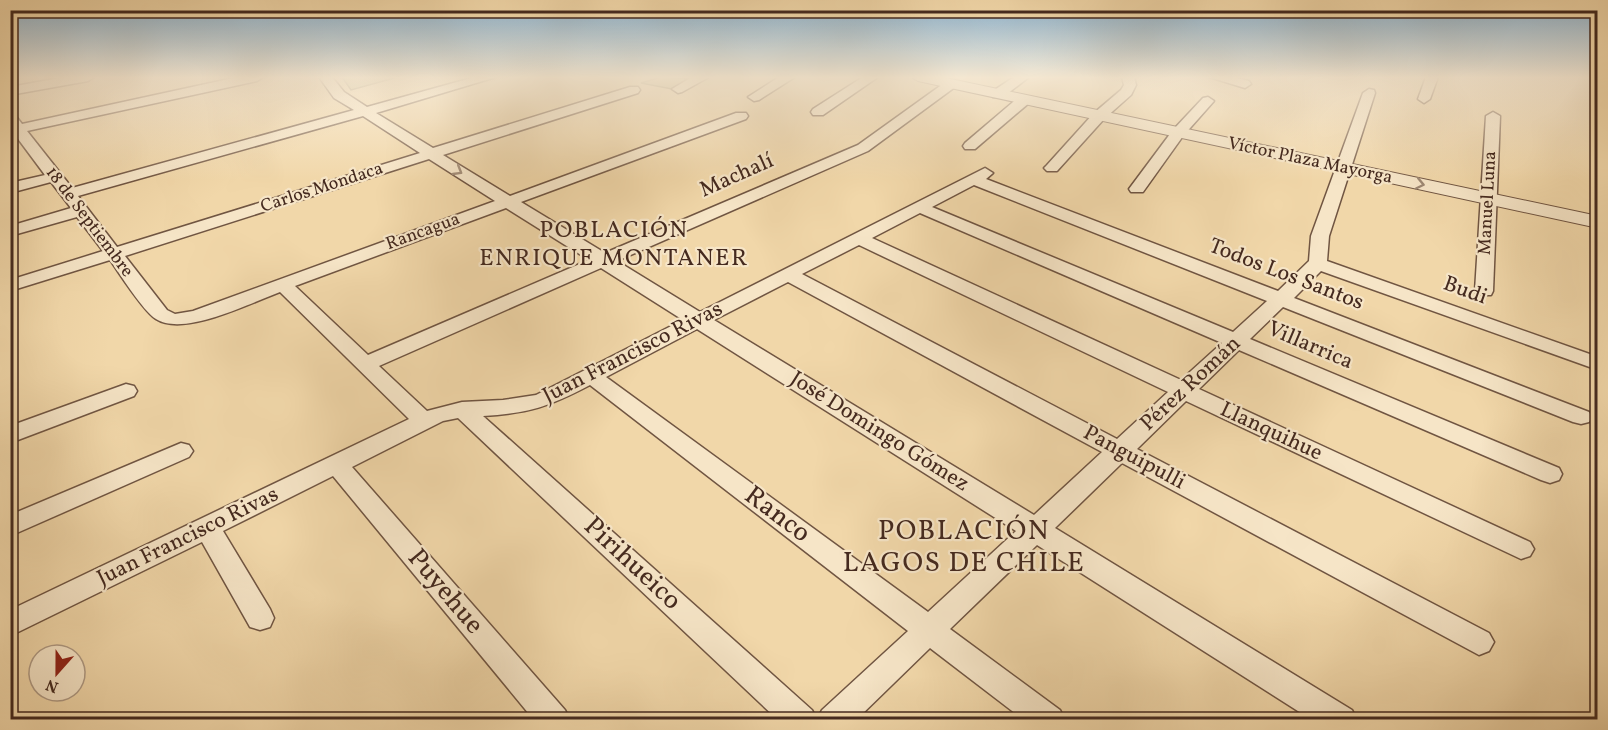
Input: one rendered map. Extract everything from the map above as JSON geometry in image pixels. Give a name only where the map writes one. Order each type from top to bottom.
[{"type":"street","points":[[13,122],[72,111]]},
{"type":"street","points":[[68,194],[368,111]]},
{"type":"street","name":"Carlos Mondaca","points":[[10,286],[566,111]]},
{"type":"street","name":"Machalí","points":[[365,364],[863,148],[914,111]]},
{"type":"street","points":[[970,146],[1010,111]]},
{"type":"street","name":"Víctor Plaza Mayorga","points":[[1076,111],[1598,222]]},
{"type":"street","points":[[1052,168],[1105,111]]},
{"type":"street","points":[[1137,189],[1178,133],[1199,111]]},
{"type":"street","points":[[1317,264],[1320,236],[1363,111]]},
{"type":"street","name":"José Domingo Gómez","points":[[365,112],[1341,720]]},
{"type":"street","name":"Rancagua","points":[[172,320],[196,316],[741,116]]},
{"type":"street","name":"Manuel Luna","points":[[1484,291],[1493,116]]},
{"type":"street","name":"18 de Septiembre","points":[[13,122],[162,317],[172,320]]},
{"type":"street","name":"Juan Francisco Rivas","points":[[10,624],[424,421],[462,409],[536,403],[979,176]]},
{"type":"street","name":"Todos Los Santos","points":[[979,176],[1281,299],[1581,417]]},
{"type":"street","points":[[10,188],[54,177]]},
{"type":"street","name":"Villarrica","points":[[919,207],[1550,474]]},
{"type":"street","points":[[10,231],[80,211]]},
{"type":"street","name":"Llanquihue","points":[[858,238],[1521,549]]},
{"type":"street","name":"Pérez Román","points":[[833,720],[1317,264]]},
{"type":"street","name":"Budi","points":[[1317,264],[1598,364]]},
{"type":"street","name":"Panguipulli","points":[[788,274],[1479,642]]},
{"type":"street","points":[[282,284],[424,421]]},
{"type":"street","name":"Ranco","points":[[591,376],[1049,720]]},
{"type":"street","points":[[10,435],[126,391]]},
{"type":"street","name":"Pirihueico","points":[[462,409],[801,720]]},
{"type":"street","points":[[10,526],[181,452]]},
{"type":"street","name":"Puyehue","points":[[336,464],[554,720]]},
{"type":"street","points":[[207,528],[260,618]]},
{"type":"district","name":"POBLACIÓN ENRIQUE MONTANER","points":[[614,245]]},
{"type":"district","name":"POBLACIÓN LAGOS DE CHILE","points":[[964,547]]}]
